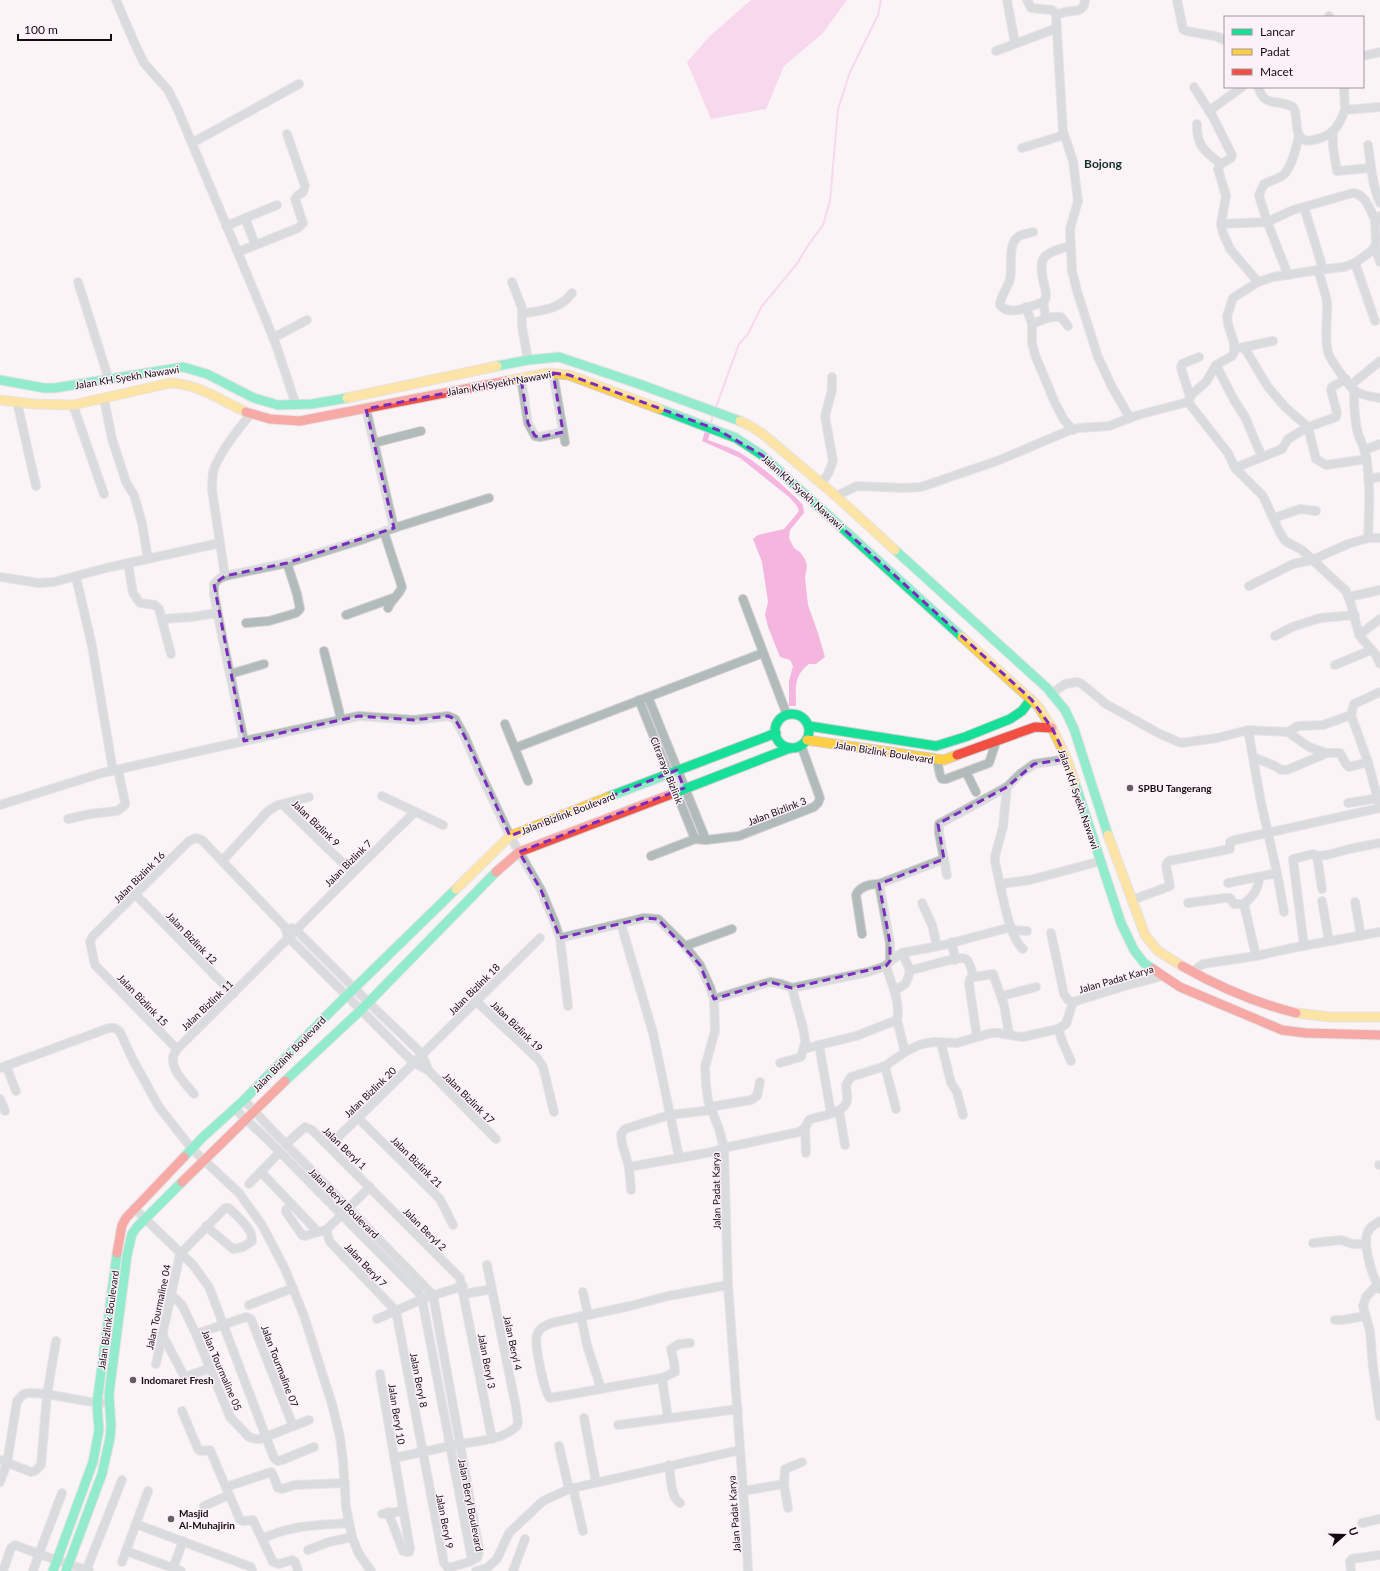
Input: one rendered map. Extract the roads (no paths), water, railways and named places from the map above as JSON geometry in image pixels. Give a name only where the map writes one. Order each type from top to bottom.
[{"type":"main road","name":"Jalan KH Syekh Nawawi","points":[[0,380],[44,388],[63,387],[183,367],[202,372],[261,400],[278,405],[296,405],[334,400],[528,360],[559,357],[639,384],[739,421],[764,435],[836,496],[1051,694],[1065,710],[1074,729],[1120,868],[1140,925],[1148,942],[1161,954],[1192,972],[1257,1002],[1299,1014],[1380,1016]]},
{"type":"main road","name":"Jalan KH Syekh Nawawi","points":[[0,400],[34,404],[73,405],[180,382],[197,388],[251,414],[269,420],[287,422],[366,409],[403,400],[553,373],[569,375],[736,438],[762,456],[1038,706],[1052,728],[1067,759],[1121,923],[1134,950],[1144,963],[1180,986],[1282,1030],[1305,1033],[1380,1035]]},
{"type":"main road","points":[[400,387],[403,400]]},
{"type":"main road","name":"Jalan Bizlink Boulevard","points":[[809,726],[936,746],[965,737],[1010,719],[1022,712],[1031,699]]},
{"type":"main road","points":[[794,714],[800,716],[806,720],[809,726],[809,733],[804,742],[790,748],[782,744],[776,733],[776,725],[780,719],[787,715],[794,714]]},
{"type":"main road","name":"Jalan Bizlink Boulevard","points":[[804,742],[937,760],[953,758],[1036,727],[1052,728]]},
{"type":"main road","name":"Jalan Bizlink Boulevard","points":[[53,1571],[93,1462],[99,1430],[97,1403],[122,1225],[134,1208],[192,1149],[244,1100],[333,1009],[347,997],[510,836],[776,733]]},
{"type":"main road","name":"Jalan Bizlink Boulevard","points":[[68,1568],[102,1474],[112,1426],[109,1394],[132,1234],[246,1118],[361,1010],[503,865],[519,852],[536,844],[790,748]]},
{"type":"main road","points":[[530,827],[536,844]]},
{"type":"main road","points":[[491,854],[503,865]]},
{"type":"street","points":[[116,0],[144,63],[168,90],[178,110],[273,338],[296,405]]},
{"type":"street","points":[[1007,0],[1015,43]]},
{"type":"street","points":[[1027,0],[1031,8],[1052,10],[1057,15],[1064,135],[1073,161],[1078,201],[1070,229],[1072,271],[1090,332],[1112,387],[1130,418]]},
{"type":"street","points":[[1057,15],[1080,10],[1084,7],[1085,0]]},
{"type":"street","points":[[1177,0],[1183,29],[1186,31],[1215,36],[1224,40]]},
{"type":"street","points":[[996,51],[1057,28]]},
{"type":"street","points":[[1364,56],[1380,52]]},
{"type":"street","points":[[192,142],[299,84]]},
{"type":"street","points":[[1194,87],[1209,111],[1232,155],[1231,158],[1221,164],[1218,169],[1224,185],[1226,196],[1222,224],[1223,233],[1230,249],[1258,282]]},
{"type":"street","points":[[1209,111],[1241,88]]},
{"type":"street","points":[[1258,88],[1261,96],[1265,100],[1293,107],[1296,110],[1299,136],[1295,156],[1283,175],[1264,184],[1259,195],[1267,222],[1274,235],[1288,275]]},
{"type":"street","points":[[1299,136],[1302,140],[1309,141],[1323,137],[1334,131],[1345,110],[1344,88]]},
{"type":"street","points":[[1345,110],[1380,107]]},
{"type":"street","points":[[1197,124],[1197,138],[1200,144],[1221,164]]},
{"type":"street","points":[[1334,131],[1335,159],[1338,171],[1370,168]]},
{"type":"street","points":[[238,252],[298,228],[304,223],[295,199],[303,192],[305,186],[287,134]]},
{"type":"street","points":[[1022,148],[1064,135]]},
{"type":"street","points":[[1368,145],[1370,168],[1380,203]]},
{"type":"street","points":[[1222,224],[1267,222],[1293,210],[1350,194],[1358,194],[1363,198],[1378,219],[1375,247],[1380,262]]},
{"type":"street","points":[[226,226],[277,205]]},
{"type":"street","points":[[1304,207],[1320,269],[1326,300],[1328,316],[1326,337],[1328,352],[1332,361],[1350,385],[1362,394],[1380,398]]},
{"type":"street","points":[[245,218],[255,244]]},
{"type":"street","points":[[1033,232],[1020,235],[1014,240],[1010,279],[1000,300],[1000,305],[1003,309],[1010,311],[1043,302]]},
{"type":"street","points":[[1046,318],[1043,302],[1046,298],[1041,263],[1044,257],[1052,251],[1070,246]]},
{"type":"street","points":[[836,496],[857,486],[904,488],[922,487],[997,461],[1035,444],[1073,430],[1109,426],[1189,400],[1206,382],[1211,370],[1216,365],[1232,356],[1235,349],[1228,324],[1229,308],[1233,298],[1258,282],[1272,277],[1320,269],[1344,267],[1355,263],[1375,247]]},
{"type":"street","points":[[1355,263],[1375,321]]},
{"type":"street","points":[[78,282],[109,380]]},
{"type":"street","points":[[512,282],[518,296],[522,314],[522,326],[528,360]]},
{"type":"street","points":[[522,314],[559,306],[567,300],[572,293]]},
{"type":"street","points":[[1026,307],[1032,324],[1032,343],[1035,354],[1055,403],[1064,420],[1073,430]]},
{"type":"street","points":[[1032,324],[1046,318],[1061,318],[1068,326]]},
{"type":"street","points":[[273,338],[307,320]]},
{"type":"street","points":[[1235,349],[1273,342]]},
{"type":"street","points":[[1244,347],[1268,387],[1286,408],[1308,427],[1316,458],[1326,465],[1367,459]]},
{"type":"street","points":[[1200,357],[1182,364],[1181,368],[1189,400],[1228,453],[1235,468],[1263,496],[1281,536],[1285,541],[1302,550],[1342,586],[1349,597],[1355,615],[1359,635],[1379,660]]},
{"type":"street","points":[[1235,468],[1282,449],[1288,439],[1308,427],[1336,417],[1337,413],[1331,390],[1350,385],[1380,361]]},
{"type":"street","points":[[1216,365],[1234,400],[1245,417],[1262,457]]},
{"type":"street","points":[[553,373],[566,442]]},
{"type":"street","points":[[821,484],[828,474],[833,461],[825,416],[832,390],[832,377]]},
{"type":"street","points":[[521,378],[528,423],[535,436],[540,437],[563,432]]},
{"type":"street","points":[[1350,385],[1358,433],[1367,459],[1368,538]]},
{"type":"street","points":[[104,399],[112,439],[126,482],[134,495],[142,523],[148,559]]},
{"type":"street","points":[[17,402],[36,486]]},
{"type":"street","points":[[73,405],[104,494]]},
{"type":"street","points":[[366,409],[394,528]]},
{"type":"street","points":[[225,576],[212,490],[212,478],[215,466],[236,432],[251,414]]},
{"type":"street","points":[[374,443],[421,431]]},
{"type":"street","points":[[1365,450],[1380,444]]},
{"type":"street","points":[[1368,479],[1380,477]]},
{"type":"street","points":[[244,741],[214,594],[214,584],[219,579],[225,576],[287,563],[489,498]]},
{"type":"street","points":[[1274,518],[1300,509],[1316,511]]},
{"type":"street","points":[[384,532],[402,584],[400,591],[390,602],[388,608]]},
{"type":"street","points":[[1249,586],[1293,564],[1312,560],[1348,544],[1368,538],[1380,538]]},
{"type":"street","points":[[0,577],[39,583],[54,582],[106,568],[220,543]]},
{"type":"street","points":[[128,563],[133,593],[136,600],[140,604],[155,605],[159,610],[171,654]]},
{"type":"street","points":[[246,623],[269,621],[296,613],[300,610],[297,594],[287,563]]},
{"type":"street","points":[[68,819],[90,814],[117,811],[125,805],[115,770],[92,646],[76,577]]},
{"type":"street","points":[[1349,597],[1380,590]]},
{"type":"street","points":[[346,615],[395,597]]},
{"type":"street","points":[[742,599],[787,715]]},
{"type":"street","points":[[162,619],[192,617],[217,613]]},
{"type":"street","points":[[1275,636],[1292,627],[1320,618],[1355,615]]},
{"type":"street","points":[[1359,635],[1380,620]]},
{"type":"street","points":[[1335,665],[1371,650]]},
{"type":"street","points":[[324,651],[342,719]]},
{"type":"street","points":[[515,748],[763,653]]},
{"type":"street","points":[[230,674],[264,664]]},
{"type":"street","points":[[1051,694],[1065,684],[1074,682],[1082,684],[1106,704],[1160,734],[1181,743],[1186,744],[1217,738],[1248,730],[1288,732],[1309,747],[1327,753],[1340,753],[1349,767],[1368,762]]},
{"type":"street","points":[[1132,900],[1170,886],[1166,866],[1170,861],[1230,849],[1231,842],[1380,808],[1379,798],[1368,762],[1351,715],[1354,704],[1380,692]]},
{"type":"street","name":"Citraraya Bizlink","points":[[648,696],[673,772]]},
{"type":"street","name":"Citraraya Bizlink","points":[[639,700],[680,789],[706,840]]},
{"type":"street","points":[[1288,732],[1298,726],[1322,725],[1351,715]]},
{"type":"street","points":[[0,805],[115,770],[342,719],[359,716],[414,720],[448,716],[455,719],[466,737],[478,768],[510,836],[541,890],[560,938],[568,1006]]},
{"type":"street","points":[[505,724],[528,781]]},
{"type":"street","points":[[1248,730],[1267,833],[1277,873],[1284,912]]},
{"type":"street","name":"Jalan Bizlink 3","points":[[706,840],[739,836],[814,807],[820,798],[804,742]]},
{"type":"street","points":[[937,760],[940,776],[942,779],[946,779],[989,763],[996,742]]},
{"type":"street","points":[[1253,758],[1275,766],[1280,770],[1287,770],[1327,753]]},
{"type":"street","points":[[947,875],[939,833],[939,824],[1007,787],[1020,774],[1034,764],[1067,759]]},
{"type":"street","points":[[966,772],[976,792]]},
{"type":"street","points":[[1007,787],[1003,827],[995,856],[1008,919],[1019,944],[1023,948]]},
{"type":"street","name":"Citraraya Bizlink","points":[[680,789],[696,839]]},
{"type":"street","points":[[382,796],[443,825]]},
{"type":"street","points":[[309,797],[282,804],[268,811],[223,860],[285,927],[288,937],[414,1063],[428,1070]]},
{"type":"street","points":[[1348,803],[1379,798]]},
{"type":"street","name":"Jalan Bizlink 9","points":[[282,804],[352,872]]},
{"type":"street","name":"Jalan Bizlink 7","points":[[288,937],[352,872],[415,812]]},
{"type":"street","name":"Jalan Bizlink 16","points":[[95,965],[90,942],[93,936],[190,841],[196,838],[202,840],[223,860]]},
{"type":"street","points":[[651,856],[696,839],[706,840]]},
{"type":"street","points":[[1304,946],[1293,860],[1313,854],[1317,856],[1327,855],[1380,843]]},
{"type":"street","points":[[1317,856],[1322,889]]},
{"type":"street","points":[[862,934],[856,895],[858,892],[870,884],[879,884],[944,859]]},
{"type":"street","points":[[1000,884],[1030,880],[1101,861]]},
{"type":"street","points":[[1228,883],[1277,873]]},
{"type":"street","points":[[1188,903],[1230,898],[1234,904],[1244,904],[1258,887],[1259,877]]},
{"type":"street","points":[[879,884],[890,943],[888,963],[899,1013],[897,1020],[905,1052]]},
{"type":"street","name":"Jalan Bizlink 12","points":[[136,895],[233,994]]},
{"type":"street","points":[[1322,901],[1329,942]]},
{"type":"street","points":[[922,902],[932,925],[938,946]]},
{"type":"street","points":[[1355,902],[1361,936]]},
{"type":"street","points":[[1244,904],[1256,956]]},
{"type":"street","points":[[560,938],[650,917],[658,919],[685,946],[700,965],[714,999],[715,1032],[705,1067],[706,1085],[711,1108],[724,1148],[629,1167]]},
{"type":"street","points":[[621,924],[653,1033],[669,1115],[680,1157]]},
{"type":"street","points":[[285,927],[295,929],[354,989],[422,1054],[428,1070]]},
{"type":"street","points":[[685,946],[732,929]]},
{"type":"street","points":[[714,999],[770,982],[792,988],[868,972],[888,963],[902,954],[1012,929],[1027,931]]},
{"type":"street","points":[[1192,972],[1203,964],[1256,956],[1380,932]]},
{"type":"street","points":[[1051,933],[1064,994],[1066,999],[1073,1002]]},
{"type":"street","name":"Jalan Bizlink 11","points":[[177,1049],[288,937]]},
{"type":"street","name":"Jalan Bizlink 18","points":[[414,1063],[540,938]]},
{"type":"street","points":[[952,942],[955,960]]},
{"type":"street","points":[[894,990],[906,983],[910,970],[902,954]]},
{"type":"street","points":[[910,970],[955,960],[968,960],[974,977]]},
{"type":"street","name":"Jalan Bizlink 15","points":[[95,965],[177,1049]]},
{"type":"street","points":[[977,1037],[969,984],[970,979],[993,974],[1002,996],[1009,1034]]},
{"type":"street","name":"Jalan Padat Karya","points":[[1058,1029],[1066,1024],[1073,1002],[1163,976]]},
{"type":"street","points":[[1002,996],[1036,987]]},
{"type":"street","points":[[792,988],[808,1048],[856,1036],[897,1020]]},
{"type":"street","name":"Jalan Bizlink 19","points":[[476,1001],[538,1059],[543,1067],[554,1112]]},
{"type":"street","points":[[16,1091],[3,1067],[109,1028],[116,1028],[120,1032],[133,1060],[159,1107],[192,1149],[239,1193],[262,1225],[285,1269],[304,1316],[332,1404],[340,1437],[348,1524],[359,1554],[371,1571]]},
{"type":"street","points":[[835,1112],[846,1103],[846,1085],[848,1080],[852,1077],[885,1066],[905,1052],[927,1043],[957,1044],[991,1033],[1009,1034],[1022,1037],[1058,1029],[1071,1061]]},
{"type":"street","points":[[941,1043],[950,1082],[957,1092],[963,1116]]},
{"type":"street","points":[[780,1063],[801,1057],[806,1044]]},
{"type":"street","points":[[820,1045],[835,1112],[845,1145]]},
{"type":"street","points":[[177,1049],[173,1057],[174,1065],[179,1076],[194,1094]]},
{"type":"street","name":"Jalan Bizlink 20","points":[[339,1136],[414,1063]]},
{"type":"street","points":[[885,1066],[896,1109]]},
{"type":"street","name":"Jalan Bizlink 17","points":[[428,1070],[496,1139]]},
{"type":"street","points":[[631,1190],[629,1167],[621,1134],[626,1128],[669,1115],[751,1100],[757,1096],[760,1082]]},
{"type":"street","points":[[0,1098],[5,1111]]},
{"type":"street","name":"Jalan Beryl Boulevard","points":[[244,1100],[255,1110],[346,1211],[428,1297],[424,1303],[456,1445],[472,1560]]},
{"type":"street","name":"Jalan Beryl Boulevard","points":[[235,1109],[280,1152],[346,1211]]},
{"type":"street","name":"Jalan Padat Karya","points":[[748,1571],[738,1409],[728,1285],[724,1148],[794,1134],[805,1128],[809,1120],[835,1112]]},
{"type":"street","name":"Jalan Bizlink 21","points":[[358,1118],[440,1199],[453,1226]]},
{"type":"street","name":"Jalan Beryl 1","points":[[286,1144],[305,1127],[312,1130],[370,1188]]},
{"type":"street","points":[[805,1128],[806,1153]]},
{"type":"street","points":[[249,1184],[280,1152]]},
{"type":"street","points":[[261,1172],[318,1232]]},
{"type":"street","points":[[291,1204],[286,1212],[302,1235],[305,1236],[326,1230],[370,1188]]},
{"type":"street","name":"Jalan Beryl 2","points":[[370,1188],[458,1275],[461,1280],[463,1290]]},
{"type":"street","points":[[134,1208],[193,1265],[209,1287],[274,1458],[282,1460],[314,1447]]},
{"type":"street","points":[[180,1254],[206,1226],[225,1208],[228,1208],[249,1230],[252,1240],[247,1246],[233,1249],[206,1226]]},
{"type":"street","points":[[1380,1221],[1370,1228],[1367,1234],[1366,1244],[1370,1262],[1379,1287],[1366,1297],[1363,1306],[1370,1331],[1373,1367],[1380,1416]]},
{"type":"street","name":"Jalan Beryl 7","points":[[326,1230],[330,1242],[396,1311]]},
{"type":"street","points":[[1313,1243],[1341,1240],[1353,1244],[1366,1244]]},
{"type":"street","name":"Jalan Tourmaline 04","points":[[156,1364],[170,1293],[180,1254]]},
{"type":"street","name":"Jalan Beryl 4","points":[[487,1265],[518,1422],[517,1426],[492,1439]]},
{"type":"street","points":[[690,1343],[679,1344],[671,1348],[675,1372],[662,1378],[550,1398],[547,1394],[536,1339],[537,1333],[541,1328],[551,1323],[668,1296],[728,1285]]},
{"type":"street","points":[[249,1305],[293,1288]]},
{"type":"street","points":[[377,1319],[428,1297],[463,1290],[492,1289]]},
{"type":"street","name":"Jalan Beryl 3","points":[[463,1290],[492,1439]]},
{"type":"street","points":[[583,1292],[587,1345],[601,1389]]},
{"type":"street","name":"Jalan Tourmaline 05","points":[[170,1293],[182,1305],[196,1334],[230,1417],[234,1423],[252,1439],[266,1437]]},
{"type":"street","name":"Jalan Beryl 8","points":[[396,1311],[422,1452]]},
{"type":"street","points":[[1335,1320],[1365,1316]]},
{"type":"street","name":"Jalan Tourmaline 07","points":[[223,1325],[246,1317],[251,1319],[293,1426]]},
{"type":"street","points":[[196,1334],[223,1325]]},
{"type":"street","points":[[162,1334],[184,1376],[210,1368]]},
{"type":"street","points":[[3,1462],[31,1472],[35,1471],[41,1465],[48,1395],[56,1341]]},
{"type":"street","name":"Jalan Beryl 10","points":[[380,1374],[394,1458]]},
{"type":"street","points":[[662,1378],[668,1418]]},
{"type":"street","points":[[0,1482],[17,1401],[23,1395],[29,1393],[110,1404]]},
{"type":"street","points":[[618,1425],[738,1409]]},
{"type":"street","points":[[182,1411],[198,1449],[200,1451],[210,1450],[240,1520],[252,1520],[273,1562],[279,1564],[292,1560],[295,1562],[298,1571]]},
{"type":"street","points":[[584,1418],[596,1482]]},
{"type":"street","points":[[266,1437],[309,1420]]},
{"type":"street","points":[[404,1511],[385,1513],[403,1552],[407,1553],[410,1549],[404,1511],[394,1458],[492,1439]]},
{"type":"street","points":[[559,1446],[583,1531]]},
{"type":"street","points":[[476,1571],[487,1568],[496,1560],[511,1530],[543,1501],[571,1488],[740,1450]]},
{"type":"street","name":"Jalan Beryl 9","points":[[422,1452],[445,1566],[450,1567],[472,1560]]},
{"type":"street","points":[[788,1508],[784,1484],[785,1469],[802,1462]]},
{"type":"street","points":[[669,1465],[674,1496],[676,1501],[680,1504]]},
{"type":"street","points":[[204,1506],[227,1491],[271,1472],[278,1488],[282,1489],[294,1485],[345,1483]]},
{"type":"street","points":[[3,1571],[11,1548],[15,1545],[57,1560],[68,1568],[87,1571],[122,1480]]},
{"type":"street","points":[[743,1491],[784,1484]]},
{"type":"street","points":[[122,1562],[148,1491]]},
{"type":"street","points":[[33,1571],[62,1493]]},
{"type":"street","points":[[1362,1523],[1380,1519]]},
{"type":"street","points":[[136,1524],[251,1568],[252,1571]]},
{"type":"street","points":[[262,1539],[273,1533],[298,1526],[348,1524]]},
{"type":"street","points":[[308,1550],[329,1542],[352,1537]]},
{"type":"street","points":[[514,1571],[525,1539]]},
{"type":"street","points":[[126,1551],[176,1570],[184,1542]]},
{"type":"street","points":[[1350,1571],[1350,1561],[1352,1559],[1380,1555]]},
{"type":"waterway","points":[[716,407],[739,344],[748,334],[762,306],[796,265],[823,225],[830,201],[838,109],[850,72],[878,15],[881,0]]},
{"type":"waterway","points":[[711,423],[713,415]]},
{"type":"place","name":"SPBU Tangerang","points":[[1130,788]]},
{"type":"place","name":"Indomaret Fresh","points":[[133,1380]]},
{"type":"place","name":"Masjid Al-Muhajirin","points":[[171,1519]]},
{"type":"district","name":"Bojong","points":[[1103,164]]}]
